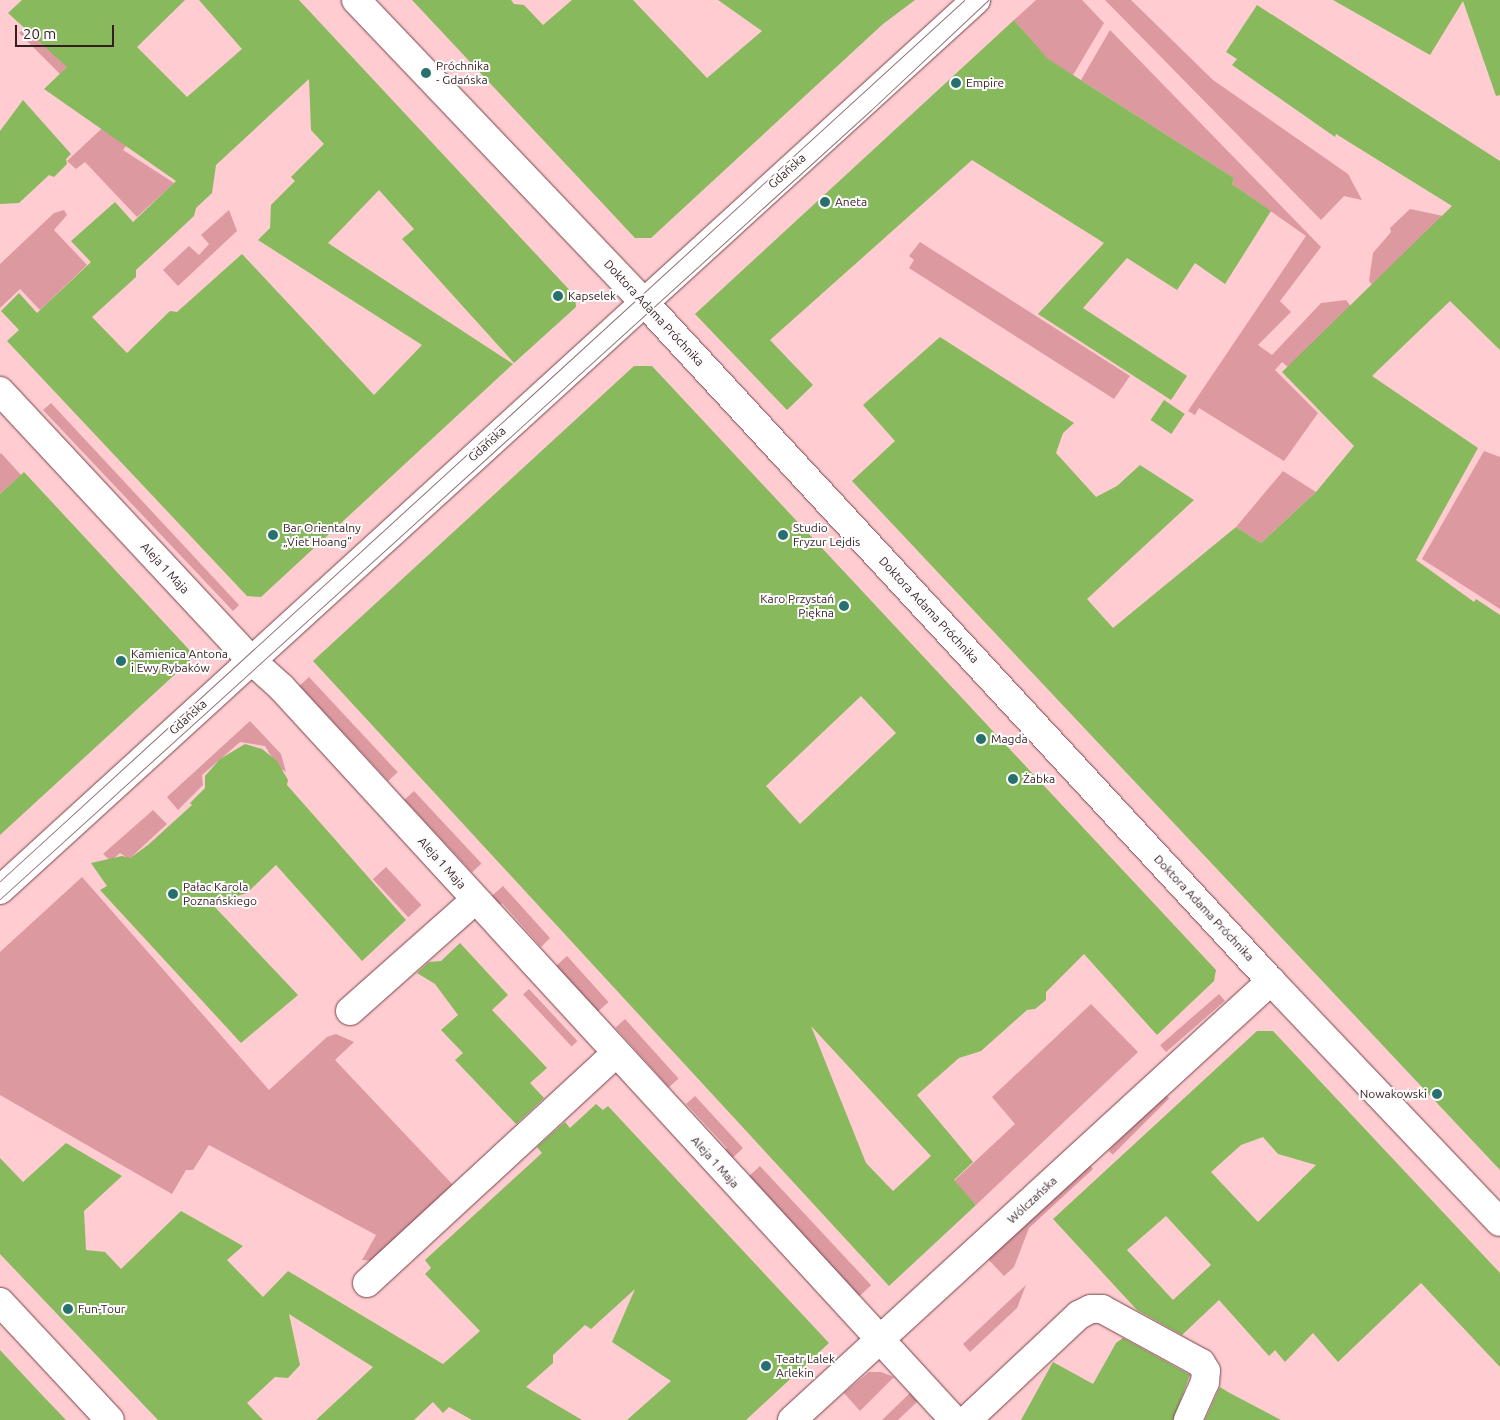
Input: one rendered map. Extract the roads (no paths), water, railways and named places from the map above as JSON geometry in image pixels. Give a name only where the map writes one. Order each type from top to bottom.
[{"type":"street","name":"Doktora Adama Próchnika","points":[[356,0],[643,301],[1271,981],[1500,1222]]},
{"type":"street","name":"Gdańska","points":[[0,890],[643,301],[976,0]]},
{"type":"street","name":"Aleja 1 Maja","points":[[0,391],[251,660],[281,687],[615,1054],[954,1420]]},
{"type":"street","points":[[350,1012],[475,900]]},
{"type":"street","name":"Wólczańska","points":[[792,1420],[1271,981]]},
{"type":"street","points":[[367,1283],[615,1054]]},
{"type":"street","points":[[0,1302],[110,1420]]},
{"type":"street","points":[[967,1420],[1079,1315],[1090,1309],[1102,1309],[1201,1363],[1206,1372],[1205,1382],[1188,1420]]},
{"type":"tram line","points":[[0,881],[964,0]]},
{"type":"tram line","points":[[0,899],[871,110],[988,0]]},
{"type":"place","name":"Próchnika - Gdańska","points":[[426,73]]},
{"type":"place","name":"Empire","points":[[956,83]]},
{"type":"place","name":"Aneta","points":[[825,202]]},
{"type":"place","name":"Kapselek","points":[[558,296]]},
{"type":"place","name":"Bar Orientalny „Viet Hoang”","points":[[273,535]]},
{"type":"place","name":"Studio Fryzur Lejdis","points":[[783,535]]},
{"type":"place","name":"Karo Przystań Piękna","points":[[844,606]]},
{"type":"place","name":"Kamienica Antona i Ewy Rybaków","points":[[121,661]]},
{"type":"place","name":"Magda","points":[[981,739]]},
{"type":"place","name":"Żabka","points":[[1013,779]]},
{"type":"place","name":"Pałac Karola Poznańskiego","points":[[173,894]]},
{"type":"place","name":"Nowakowski","points":[[1437,1094]]},
{"type":"place","name":"Fun-Tour","points":[[68,1309]]},
{"type":"place","name":"Teatr Lalek Arlekin","points":[[766,1366]]}]
